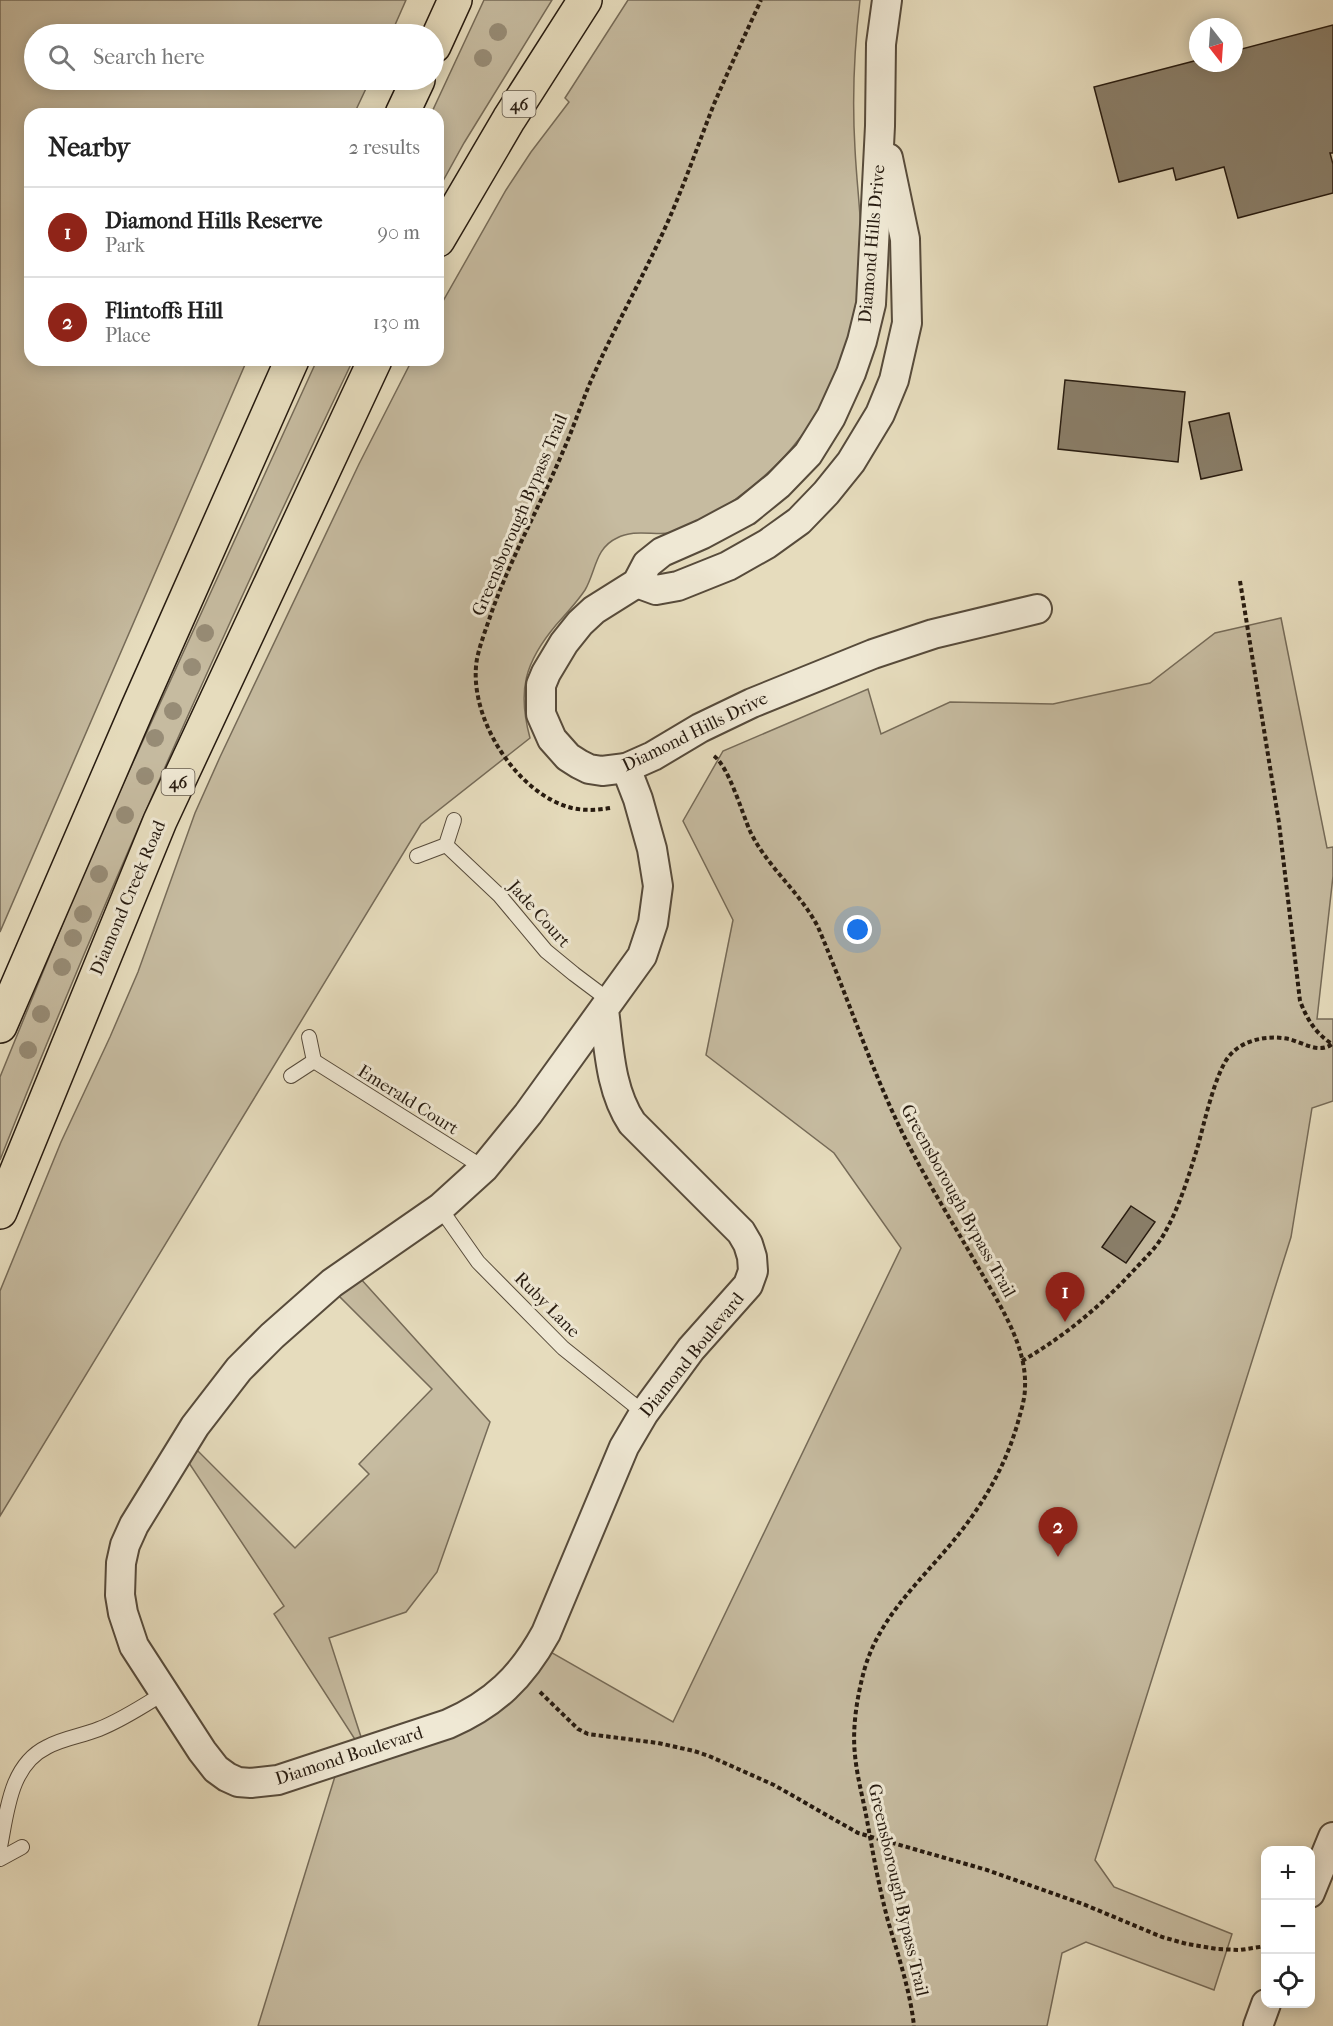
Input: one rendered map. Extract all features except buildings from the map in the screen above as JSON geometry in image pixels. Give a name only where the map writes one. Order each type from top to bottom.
[{"type":"main road","points":[[444,24],[455,0]]},
{"type":"main road","name":"46","points":[[444,230],[509,119],[585,0]]},
{"type":"main road","points":[[405,108],[413,90]]},
{"type":"main road","points":[[0,1026],[289,366]]},
{"type":"main road","name":"Diamond Creek Road","points":[[0,1212],[160,821],[372,366]]},
{"type":"street","name":"Diamond Hills Drive","points":[[887,0],[881,44],[880,126],[871,303],[851,373],[831,417],[808,454],[778,485],[746,511],[704,534],[662,552],[647,564],[638,583],[594,610],[569,636],[552,661],[541,685],[541,714],[548,733],[568,757],[596,770],[612,771],[626,768],[653,756],[700,728],[742,708],[864,657],[933,634],[1037,609]]},
{"type":"street","name":"Diamond Hills Drive","points":[[638,583],[656,590],[678,586],[728,566],[767,544],[799,521],[826,493],[851,462],[880,414],[894,380],[907,323],[905,239],[880,126]]},
{"type":"street","name":"Diamond Boulevard","points":[[607,1005],[614,1080],[624,1112],[642,1134],[741,1233],[752,1257],[753,1271],[748,1285],[692,1349],[644,1413],[624,1447],[546,1633],[519,1675],[485,1704],[458,1719],[299,1774],[265,1783],[238,1782],[227,1777],[216,1769],[134,1646],[123,1613],[120,1595],[121,1563],[125,1545],[134,1525],[195,1426],[213,1400],[247,1361],[332,1283],[440,1208],[484,1168],[524,1120],[642,956],[649,939],[658,886],[656,866],[638,799],[626,768]]},
{"type":"street","points":[[1315,1883],[1333,1837]]},
{"type":"street","points":[[1258,2026],[1265,2008]]},
{"type":"lane","points":[[417,856],[446,845],[454,820]]},
{"type":"lane","name":"Jade Court","points":[[446,845],[500,896],[546,951],[607,1005]]},
{"type":"lane","points":[[291,1076],[314,1062],[309,1037]]},
{"type":"lane","name":"Emerald Court","points":[[314,1062],[484,1168]]},
{"type":"lane","name":"Ruby Lane","points":[[440,1208],[478,1262],[563,1348],[644,1413]]},
{"type":"lane","points":[[0,1847],[10,1794],[27,1762],[54,1743],[112,1724],[164,1693]]},
{"type":"lane","points":[[0,1859],[22,1847]]},
{"type":"path","name":"Greensborough Bypass Trail","points":[[638,799],[622,806],[585,810],[555,802],[529,784],[506,758],[481,713],[477,694],[476,661],[495,602],[513,558],[564,450],[593,375],[660,239],[715,103],[761,0]]},
{"type":"path","points":[[1240,580],[1279,823],[1300,1000],[1309,1023],[1324,1039],[1333,1044]]},
{"type":"path","name":"Greensborough Bypass Trail","points":[[710,755],[716,757],[724,766],[752,834],[814,919],[900,1127],[1003,1312],[1022,1361],[1026,1386],[1022,1408],[1014,1436],[997,1476],[971,1519],[945,1552],[905,1595],[880,1630],[864,1669],[857,1701],[854,1752],[879,1883],[910,2002],[914,2026]]},
{"type":"path","points":[[1022,1361],[1079,1324],[1128,1276],[1163,1237],[1177,1207],[1218,1076],[1229,1056],[1245,1044],[1264,1038],[1287,1039],[1314,1048],[1333,1044]]},
{"type":"path","points":[[519,1675],[558,1707],[582,1732],[677,1747],[710,1756],[755,1776],[849,1829],[987,1870],[1083,1904],[1162,1937],[1187,1944],[1228,1950],[1261,1947]]},
{"type":"shaded area","points":[[0,0],[406,0],[395,24],[24,24],[24,90],[365,90],[357,108],[24,108],[24,366],[244,366],[0,932]]},
{"type":"shaded area","points":[[484,0],[552,0],[444,179],[444,108],[434,108]]},
{"type":"shaded area","points":[[628,0],[860,0],[855,56],[854,112],[862,275],[853,322],[842,361],[825,398],[804,433],[781,460],[752,486],[701,522],[685,529],[670,533],[623,535],[604,548],[585,590],[545,639],[531,664],[524,691],[526,721],[530,738],[421,824],[0,1516],[0,1291],[61,1142],[138,972],[195,813],[220,757],[359,464],[409,366],[444,366],[444,299],[506,190],[569,102],[565,98]]},
{"type":"shaded area","points":[[314,366],[350,366],[169,757],[125,857],[0,1160],[0,1077],[92,852]]},
{"type":"shaded area","points":[[1281,618],[1327,848],[1333,847],[1333,876],[1317,1019],[1333,1019],[1333,1101],[1312,1108],[1291,1237],[1095,1860],[1114,1887],[1232,1934],[1214,1990],[1086,1942],[1062,1953],[1047,2026],[258,2026],[336,1773],[549,1651],[673,1722],[901,1248],[834,1153],[706,1055],[733,920],[683,821],[723,751],[868,689],[881,734],[950,702],[1053,704],[1150,683],[1215,633]]},
{"type":"shaded area","points":[[360,1278],[490,1422],[437,1572],[406,1612],[329,1638],[362,1740],[356,1741],[274,1614],[284,1606],[187,1460],[196,1449],[295,1548],[369,1474],[359,1464],[432,1389],[337,1294]]},
{"type":"place","name":"Diamond Hills Reserve","points":[[1065,1322]]},
{"type":"place","name":"Flintoffs Hill","points":[[1058,1557]]}]
